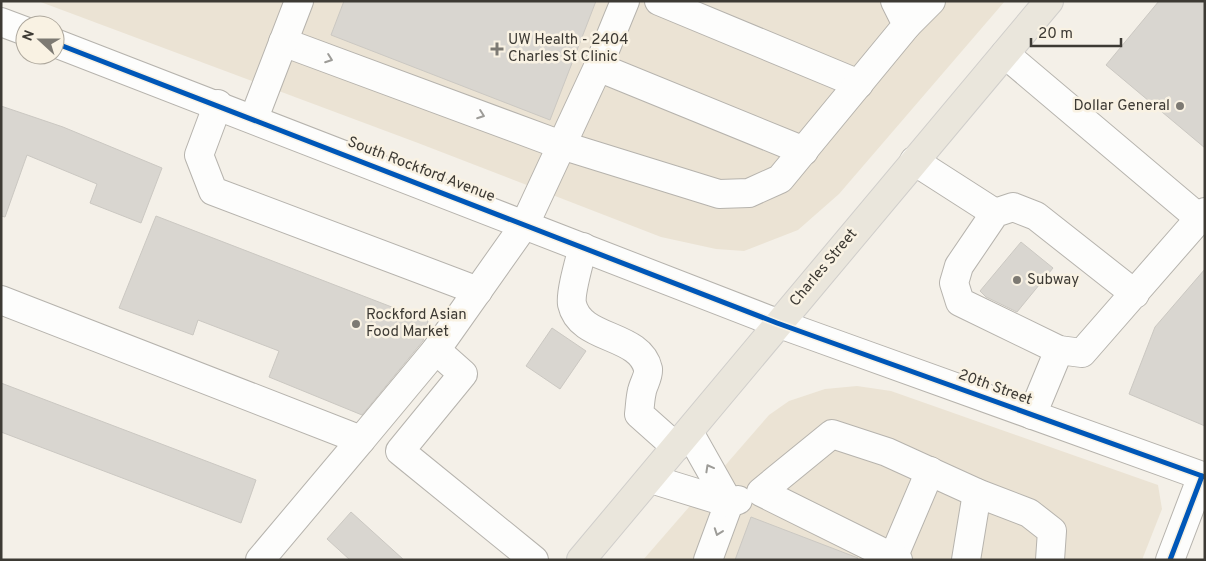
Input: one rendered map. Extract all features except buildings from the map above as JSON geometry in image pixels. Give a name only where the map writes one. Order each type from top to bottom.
[{"type":"main road","name":"Charles Street","points":[[582,560],[778,323],[1049,1]]},
{"type":"street","points":[[254,118],[299,1]]},
{"type":"street","points":[[260,560],[436,350],[524,224],[598,67],[625,1]]},
{"type":"street","points":[[660,1],[859,84]]},
{"type":"street","points":[[283,42],[561,145],[719,194],[749,193],[780,179],[859,84],[896,8],[931,1]]},
{"type":"street","points":[[1,22],[15,27]]},
{"type":"street","name":"South Rockford Avenue","points":[[65,47],[218,104],[778,323]]},
{"type":"street","points":[[1005,54],[1202,215],[1135,294],[1082,353],[1059,350],[960,302],[954,283],[959,266],[995,213],[1013,207],[1036,216],[1135,294]]},
{"type":"street","points":[[598,67],[804,151]]},
{"type":"street","points":[[218,104],[199,155],[213,191],[478,291]]},
{"type":"street","points":[[914,161],[995,213]]},
{"type":"street","points":[[582,247],[572,303],[580,319],[642,355],[648,371],[641,393],[640,414],[683,440],[728,504]]},
{"type":"street","points":[[1,300],[361,440]]},
{"type":"street","name":"20th Street","points":[[778,323],[1203,477]]},
{"type":"street","points":[[436,350],[463,374],[400,451],[534,560]]},
{"type":"street","points":[[1032,415],[1059,350]]},
{"type":"street","points":[[651,478],[728,504],[761,492],[832,434],[887,452],[977,493],[1028,513],[1052,532],[1050,560]]},
{"type":"street","points":[[761,492],[896,559],[930,472]]},
{"type":"street","points":[[1170,560],[1203,477]]},
{"type":"street","points":[[966,560],[977,493]]},
{"type":"street","points":[[708,560],[728,504]]},
{"type":"shaded area","points":[[38,1],[1005,1],[839,194],[798,230],[744,251],[716,249],[661,237],[418,143]]},
{"type":"shaded area","points":[[857,386],[891,391],[1158,485],[1162,509],[1142,560],[643,560],[769,415],[789,401],[825,389]]},
{"type":"cycle path","points":[[65,47],[777,323],[1205,477]]},
{"type":"cycle path","points":[[1170,560],[1202,476]]},
{"type":"place","name":"UW Health - 2404 Charles St Clinic","points":[[497,49]]},
{"type":"place","name":"Dollar General","points":[[1180,106]]},
{"type":"place","name":"Subway","points":[[1017,280]]},
{"type":"place","name":"Rockford Asian Food Market","points":[[356,324]]}]
